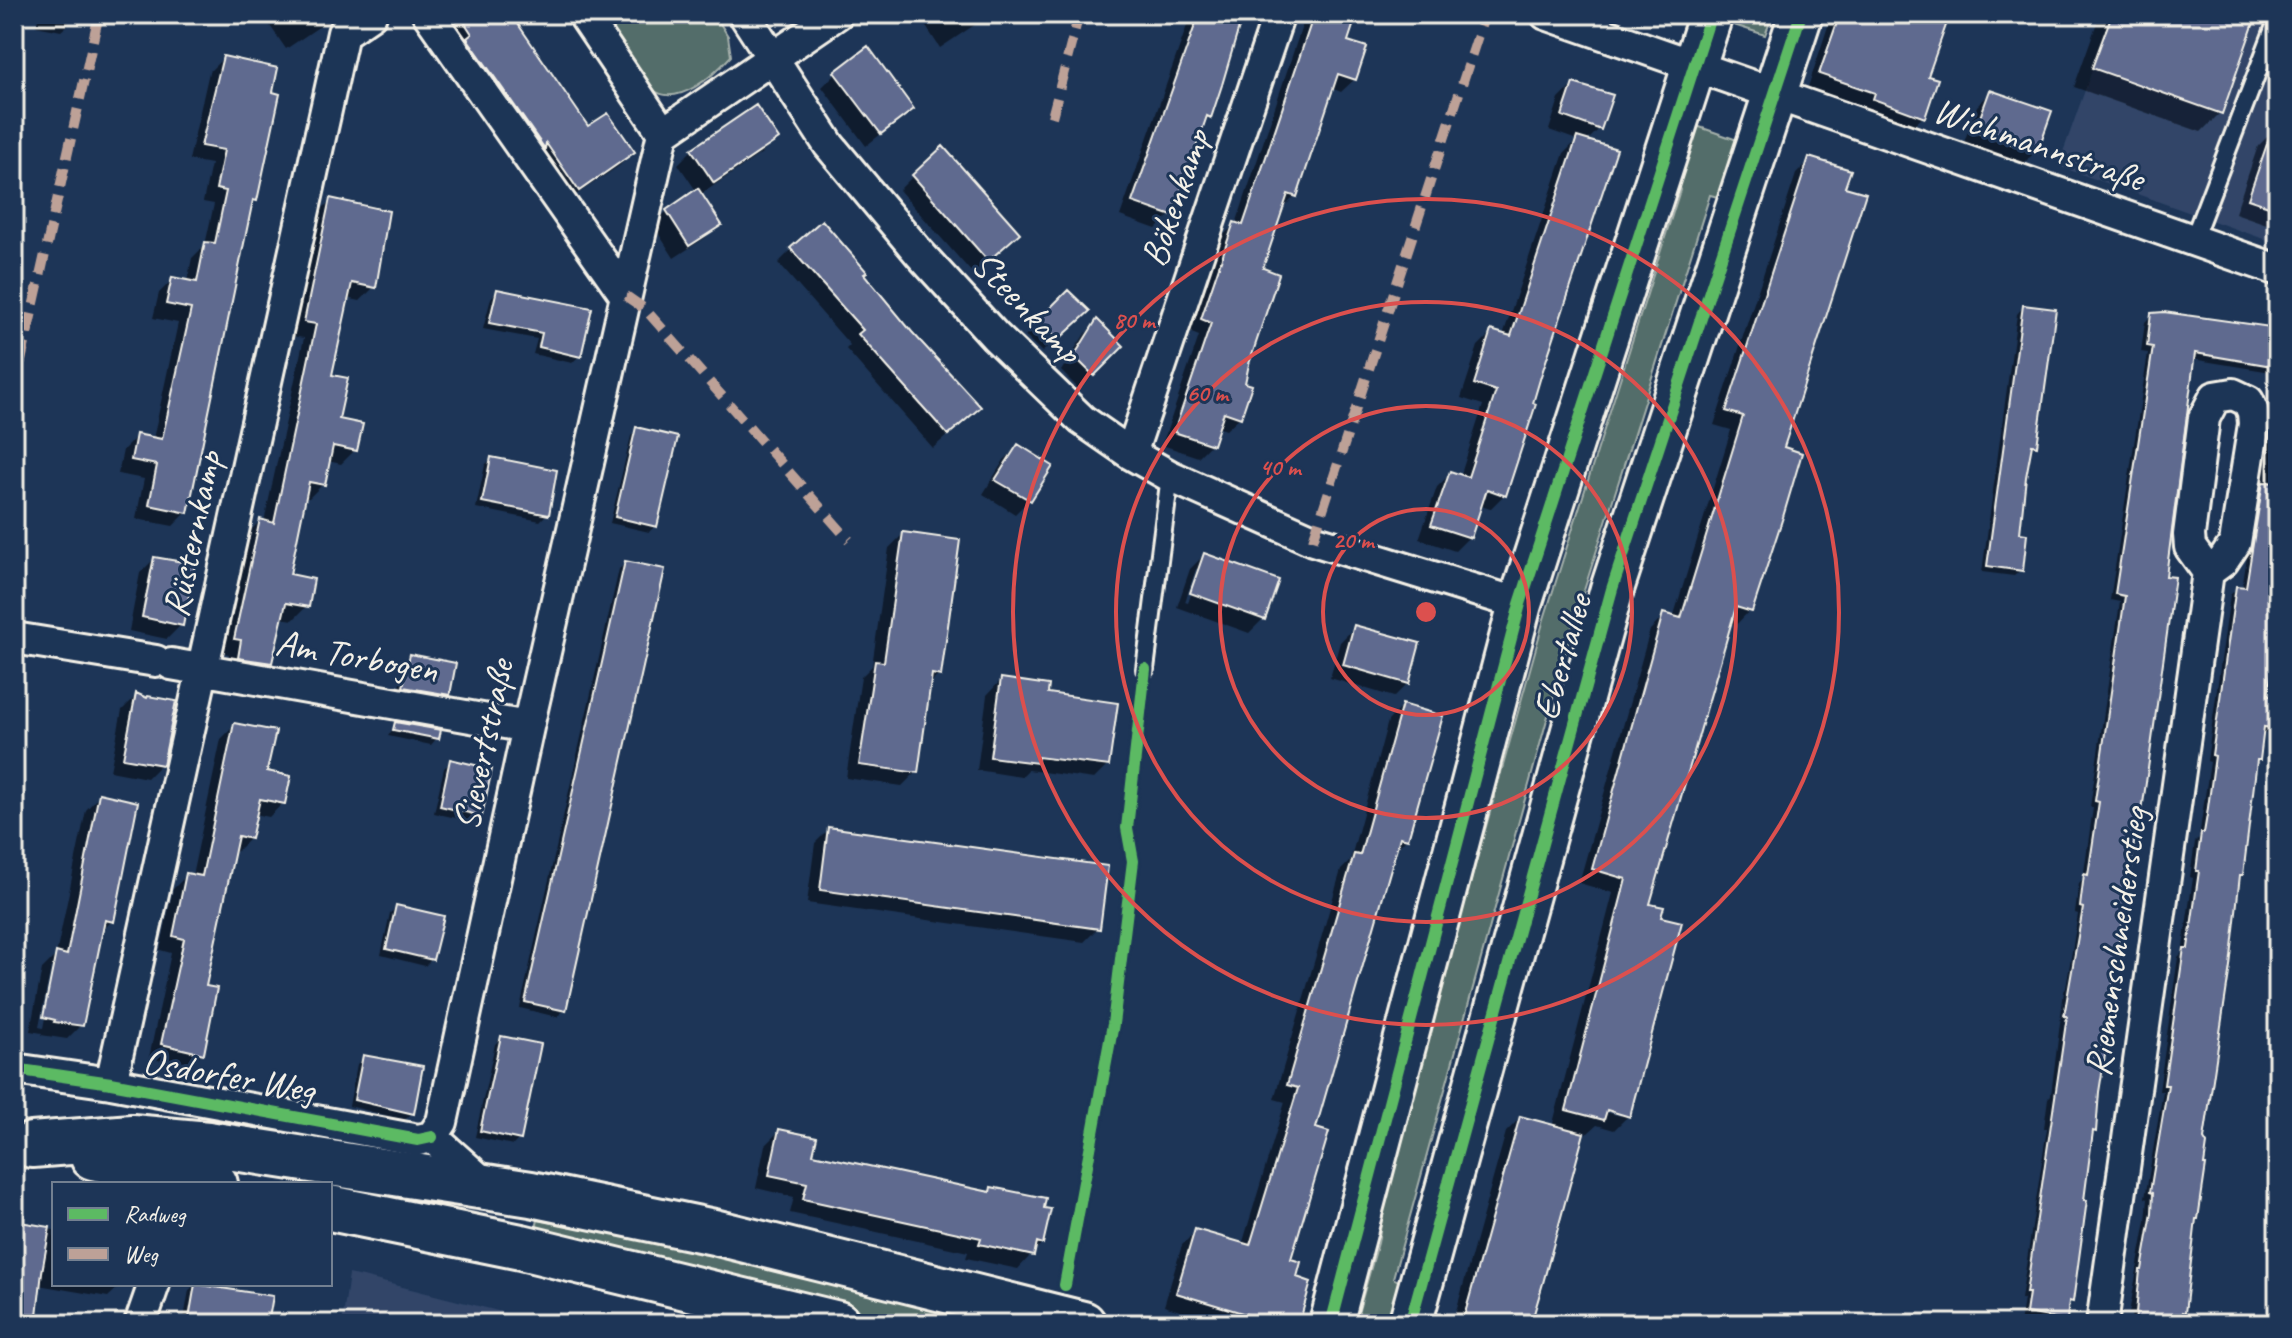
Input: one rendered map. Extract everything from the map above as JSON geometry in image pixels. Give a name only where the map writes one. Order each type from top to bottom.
[{"type":"main road","name":"Ebertallee","points":[[1331,1324],[1520,604],[1711,14]]},
{"type":"main road","name":"Ebertallee","points":[[1410,1324],[1612,589],[1801,14]]},
{"type":"main road","name":"Osdorfer Weg","points":[[23,1143],[132,1137],[208,1144],[488,1187],[714,1232],[1083,1324]]},
{"type":"main road","name":"Osdorfer Weg","points":[[23,1143],[193,1182]]},
{"type":"main road","points":[[332,1208],[521,1247],[838,1324]]},
{"type":"street","name":"Rüsternkamp","points":[[111,1083],[343,33],[371,14]]},
{"type":"street","points":[[428,14],[626,296]]},
{"type":"street","points":[[583,14],[663,133],[837,14]]},
{"type":"street","name":"Steenkamp","points":[[744,14],[829,145],[920,254],[995,336],[1082,420],[1170,476],[1313,540],[1520,604]]},
{"type":"street","name":"Bökenkamp","points":[[1131,454],[1279,14]]},
{"type":"street","name":"Wichmannstraße","points":[[1546,14],[2278,270]]},
{"type":"street","name":"Sievertstraße","points":[[432,1137],[442,1122],[663,133]]},
{"type":"street","points":[[2233,394],[2248,401],[2254,424],[2235,543],[2223,561],[2208,572],[2190,547],[2189,535],[2204,418],[2215,397],[2233,394]]},
{"type":"street","name":"Riemenschneiderstieg","points":[[2102,1324],[2208,572]]},
{"type":"street","name":"Am Torbogen","points":[[14,638],[528,727]]},
{"type":"street","name":"Osdorfer Weg","points":[[14,1069],[111,1083],[418,1140],[432,1137]]},
{"type":"street","points":[[432,1137],[488,1187]]},
{"type":"street","points":[[140,1324],[153,1286]]},
{"type":"lane","points":[[2193,240],[2278,19]]},
{"type":"lane","points":[[1145,669],[1170,476]]},
{"type":"shaded area","points":[[2112,14],[2278,14],[2278,244],[2058,166]]},
{"type":"shaded area","points":[[349,1274],[363,1277],[550,1324],[342,1324]]},
{"type":"green space","points":[[602,14],[714,14],[728,36],[731,56],[695,87],[673,95],[663,94],[653,90]]},
{"type":"green space","points":[[1737,14],[1773,14],[1765,35],[1734,25]]},
{"type":"green space","points":[[1688,123],[1740,141],[1722,198],[1710,195],[1573,625],[1393,1278],[1402,1283],[1391,1324],[1355,1324],[1378,1243],[1383,1213],[1381,1185],[1398,1141],[1544,619],[1680,190],[1672,171]]},
{"type":"green space","points":[[538,1220],[722,1254],[1014,1324],[926,1324],[847,1311],[535,1232]]},
{"type":"building","points":[[459,14],[511,14],[588,126],[608,113],[635,152],[579,191],[546,143],[545,149],[467,38],[472,34]]},
{"type":"building","points":[[1199,14],[1243,14],[1211,118],[1207,116],[1172,216],[1132,202]]},
{"type":"building","points":[[1314,14],[1357,14],[1348,41],[1367,47],[1356,80],[1338,74],[1297,197],[1288,194],[1263,268],[1279,274],[1249,364],[1245,383],[1252,385],[1241,418],[1224,412],[1213,445],[1174,432],[1211,323],[1201,319],[1234,222],[1243,225]]},
{"type":"building","points":[[1840,14],[1950,14],[1928,76],[1938,79],[1925,118],[1873,99],[1875,93],[1819,74]]},
{"type":"building","points":[[2112,14],[2257,14],[2222,114],[2092,68]]},
{"type":"building","points":[[868,46],[914,109],[881,134],[834,72]]},
{"type":"building","points":[[223,56],[278,68],[273,92],[280,94],[257,201],[253,200],[188,513],[149,505],[157,465],[131,460],[136,434],[162,439],[191,309],[166,304],[172,277],[197,282],[205,242],[215,243],[226,191],[216,189],[224,150],[201,146]]},
{"type":"building","points":[[1573,83],[1613,95],[1601,130],[1562,116]]},
{"type":"building","points":[[1990,90],[2052,111],[2037,153],[1975,131]]},
{"type":"building","points":[[756,105],[779,139],[714,183],[691,149]]},
{"type":"building","points":[[2274,124],[2278,124],[2278,209],[2248,199]]},
{"type":"building","points":[[1577,137],[1617,149],[1541,376],[1533,403],[1536,404],[1506,496],[1487,489],[1471,538],[1431,525],[1450,471],[1468,477],[1496,391],[1474,384],[1491,330],[1511,336]]},
{"type":"building","points":[[943,146],[1020,233],[988,261],[912,175]]},
{"type":"building","points":[[1809,157],[1851,170],[1845,187],[1866,193],[1784,447],[1802,453],[1783,517],[1752,612],[1736,607],[1650,904],[1664,907],[1661,917],[1682,922],[1630,1117],[1607,1110],[1604,1120],[1566,1110],[1626,879],[1592,869],[1663,613],[1681,618],[1743,416],[1726,411]]},
{"type":"building","points":[[698,188],[722,225],[689,246],[666,210]]},
{"type":"building","points":[[330,198],[389,211],[376,288],[352,283],[332,375],[348,378],[339,419],[363,424],[357,451],[333,446],[325,485],[309,482],[290,574],[314,579],[309,607],[286,603],[272,663],[238,658],[241,640],[234,639],[260,519],[274,523],[316,324],[304,322]]},
{"type":"building","points":[[822,220],[867,272],[864,274],[912,332],[981,407],[948,435],[858,334],[863,330],[790,248]]},
{"type":"building","points":[[497,289],[592,308],[581,357],[539,347],[542,333],[489,323]]},
{"type":"building","points":[[1068,290],[1090,311],[1058,340],[1038,320]]},
{"type":"building","points":[[2023,305],[2056,309],[2037,446],[2032,445],[2026,477],[2020,533],[2027,534],[2023,571],[1987,566]]},
{"type":"building","points":[[2164,312],[2278,328],[2278,367],[2195,353],[2166,576],[2175,577],[2142,811],[2134,843],[2126,916],[2120,934],[2113,985],[2116,986],[2099,1092],[2096,1132],[2093,1131],[2073,1302],[2069,1301],[2067,1320],[2026,1313],[2029,1293],[2026,1293],[2067,1016],[2064,1016],[2083,908],[2080,907],[2084,874],[2088,875],[2099,802],[2095,801],[2125,596],[2115,594],[2153,347],[2147,346],[2151,313]]},
{"type":"building","points":[[1097,319],[1124,346],[1094,376],[1074,356]]},
{"type":"building","points":[[636,427],[678,437],[657,527],[615,517]]},
{"type":"building","points":[[1018,444],[1053,466],[1031,501],[995,480]]},
{"type":"building","points":[[491,457],[557,470],[549,515],[482,502]]},
{"type":"building","points":[[2263,482],[2278,483],[2278,625],[2268,695],[2278,696],[2278,729],[2264,727],[2260,760],[2257,760],[2204,1139],[2207,1144],[2206,1165],[2185,1313],[2182,1312],[2180,1324],[2135,1324],[2140,1270],[2152,1213],[2153,1193],[2150,1192],[2168,1085],[2164,1085],[2184,948],[2188,948],[2236,586],[2246,587]]},
{"type":"building","points":[[903,532],[960,540],[941,676],[932,674],[918,773],[859,765],[875,661],[884,662]]},
{"type":"building","points":[[1204,553],[1279,580],[1265,620],[1190,593]]},
{"type":"building","points":[[154,557],[195,564],[183,626],[142,617]]},
{"type":"building","points":[[625,561],[665,569],[566,1011],[525,1002]]},
{"type":"building","points":[[1354,625],[1420,643],[1409,684],[1343,665]]},
{"type":"building","points":[[410,654],[456,663],[450,695],[403,687]]},
{"type":"building","points":[[1001,678],[1049,685],[1048,693],[1118,703],[1109,766],[1038,757],[1037,763],[990,757]]},
{"type":"building","points":[[136,693],[147,698],[176,701],[163,765],[123,758]]},
{"type":"building","points":[[1402,704],[1443,716],[1408,839],[1400,837],[1316,1128],[1329,1132],[1291,1259],[1301,1262],[1297,1277],[1311,1282],[1299,1324],[1279,1324],[1176,1293],[1195,1229],[1250,1245],[1298,1088],[1287,1085],[1354,854],[1360,855]]},
{"type":"building","points":[[395,722],[441,730],[439,739],[393,730]]},
{"type":"building","points":[[234,723],[276,731],[267,771],[291,776],[285,804],[260,799],[251,839],[238,836],[206,986],[217,988],[204,1054],[161,1044],[184,939],[173,936],[186,873],[202,876]]},
{"type":"building","points":[[450,759],[492,769],[482,816],[440,806]]},
{"type":"building","points":[[99,793],[138,802],[114,922],[105,920],[83,1026],[54,1022],[43,1017],[56,952],[67,955]]},
{"type":"building","points":[[828,827],[1108,866],[1100,929],[820,890]]},
{"type":"building","points":[[396,905],[444,916],[433,960],[386,949]]},
{"type":"building","points":[[501,1036],[541,1044],[521,1140],[480,1131]]},
{"type":"building","points":[[363,1055],[423,1066],[414,1114],[354,1100]]},
{"type":"building","points":[[1520,1116],[1584,1133],[1543,1283],[1531,1324],[1462,1324]]},
{"type":"building","points":[[779,1129],[817,1137],[813,1154],[990,1192],[991,1187],[1046,1198],[1044,1208],[1051,1209],[1043,1244],[1037,1242],[1034,1256],[979,1244],[981,1238],[803,1199],[807,1183],[769,1175]]},
{"type":"building","points":[[14,1221],[50,1227],[36,1324],[14,1324]]},
{"type":"building","points":[[195,1286],[273,1296],[268,1324],[188,1324]]},
{"type":"marked path","points":[[14,392],[99,14]]},
{"type":"marked path","points":[[1052,117],[1079,14]]},
{"type":"marked path","points":[[1313,540],[1485,14]]},
{"type":"marked path","points":[[626,296],[645,309],[849,540]]},
{"type":"cycle path","points":[[1331,1324],[1520,604],[1711,14]]},
{"type":"cycle path","points":[[1410,1324],[1612,589],[1801,14]]},
{"type":"cycle path","points":[[1065,1285],[1113,1024],[1133,861],[1127,828],[1145,669]]},
{"type":"cycle path","points":[[14,1069],[111,1083],[418,1140],[432,1137]]}]
